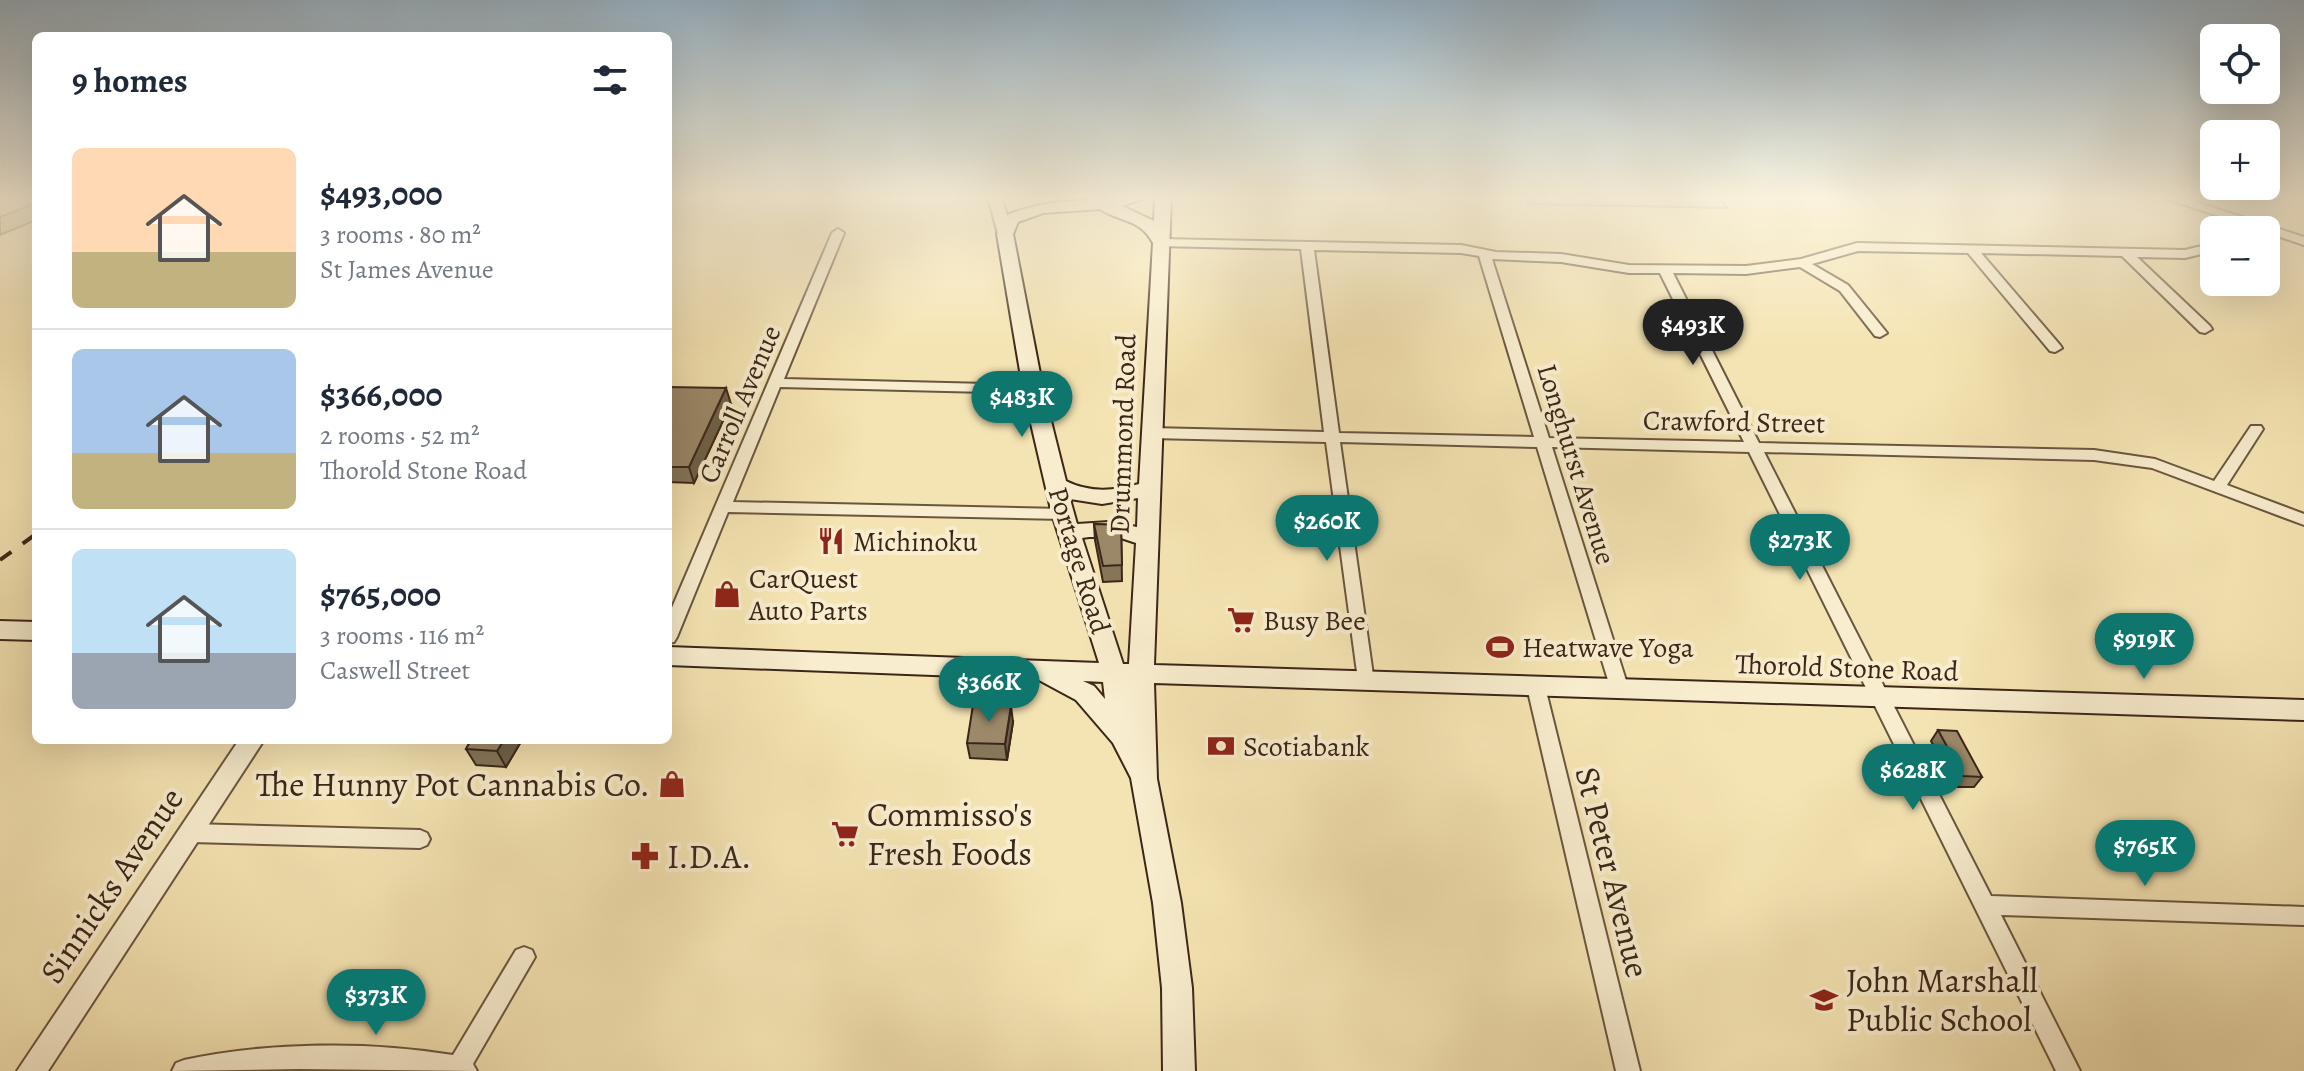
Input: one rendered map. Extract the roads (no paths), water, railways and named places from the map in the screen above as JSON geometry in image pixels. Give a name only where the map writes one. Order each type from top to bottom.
[{"type":"main road","name":"Portage Road","points":[[1007,247],[1033,389],[1065,523],[1114,672],[1123,736],[1144,779]]},
{"type":"main road","name":"Drummond Road","points":[[1141,673],[1161,247]]},
{"type":"main road","points":[[1056,485],[1069,493],[1098,498],[1126,496],[1149,488]]},
{"type":"main road","points":[[1065,523],[1130,531],[1148,540]]},
{"type":"main road","points":[[0,630],[32,631]]},
{"type":"main road","name":"Thorold Stone Road","points":[[672,656],[1365,682],[2304,710]]},
{"type":"main road","points":[[1039,670],[1085,693],[1123,736]]},
{"type":"main road","name":"Portage Road","points":[[1141,673],[1145,727],[1144,779],[1177,988],[1179,1071]]},
{"type":"street","name":"Carroll Avenue","points":[[672,628],[832,247]]},
{"type":"street","points":[[1307,247],[1330,438],[1365,682]]},
{"type":"street","points":[[1357,247],[1461,249],[1484,254],[1561,258],[1613,268],[1665,270],[1764,270],[1857,247],[2185,254],[2200,250]]},
{"type":"street","points":[[1972,250],[2055,348]]},
{"type":"street","points":[[2126,253],[2205,329]]},
{"type":"street","name":"Longhurst Avenue","points":[[1484,254],[1620,690]]},
{"type":"street","points":[[1802,263],[1844,288],[1880,333]]},
{"type":"street","points":[[1665,270],[2068,1071]]},
{"type":"street","points":[[776,383],[1033,389]]},
{"type":"street","points":[[2217,488],[2256,429]]},
{"type":"street","name":"Crawford Street","points":[[1151,433],[2121,457],[2155,464],[2304,520]]},
{"type":"street","points":[[724,507],[1065,523]]},
{"type":"street","name":"St Peter Avenue","points":[[1536,687],[1628,1071]]},
{"type":"street","name":"Sinnicks Avenue","points":[[31,1071],[249,744]]},
{"type":"street","points":[[191,833],[420,839]]},
{"type":"street","points":[[1984,905],[2304,916]]},
{"type":"street","points":[[184,1071],[211,1064],[399,1061],[461,1069],[524,957]]},
{"type":"railway","points":[[0,560],[32,537]]},
{"type":"place","name":"Michinoku","points":[[831,541]]},
{"type":"place","name":"CarQuest Auto Parts","points":[[727,594]]},
{"type":"place","name":"Busy Bee","points":[[1241,620]]},
{"type":"place","name":"Heatwave Yoga","points":[[1500,647]]},
{"type":"place","name":"Scotiabank","points":[[1221,746]]},
{"type":"place","name":"The Hunny Pot Cannabis Co.","points":[[672,784]]},
{"type":"place","name":"Commisso's Fresh Foods","points":[[845,834]]},
{"type":"place","name":"I.D.A.","points":[[645,856]]},
{"type":"place","name":"John Marshall Public School","points":[[1824,1000]]}]
